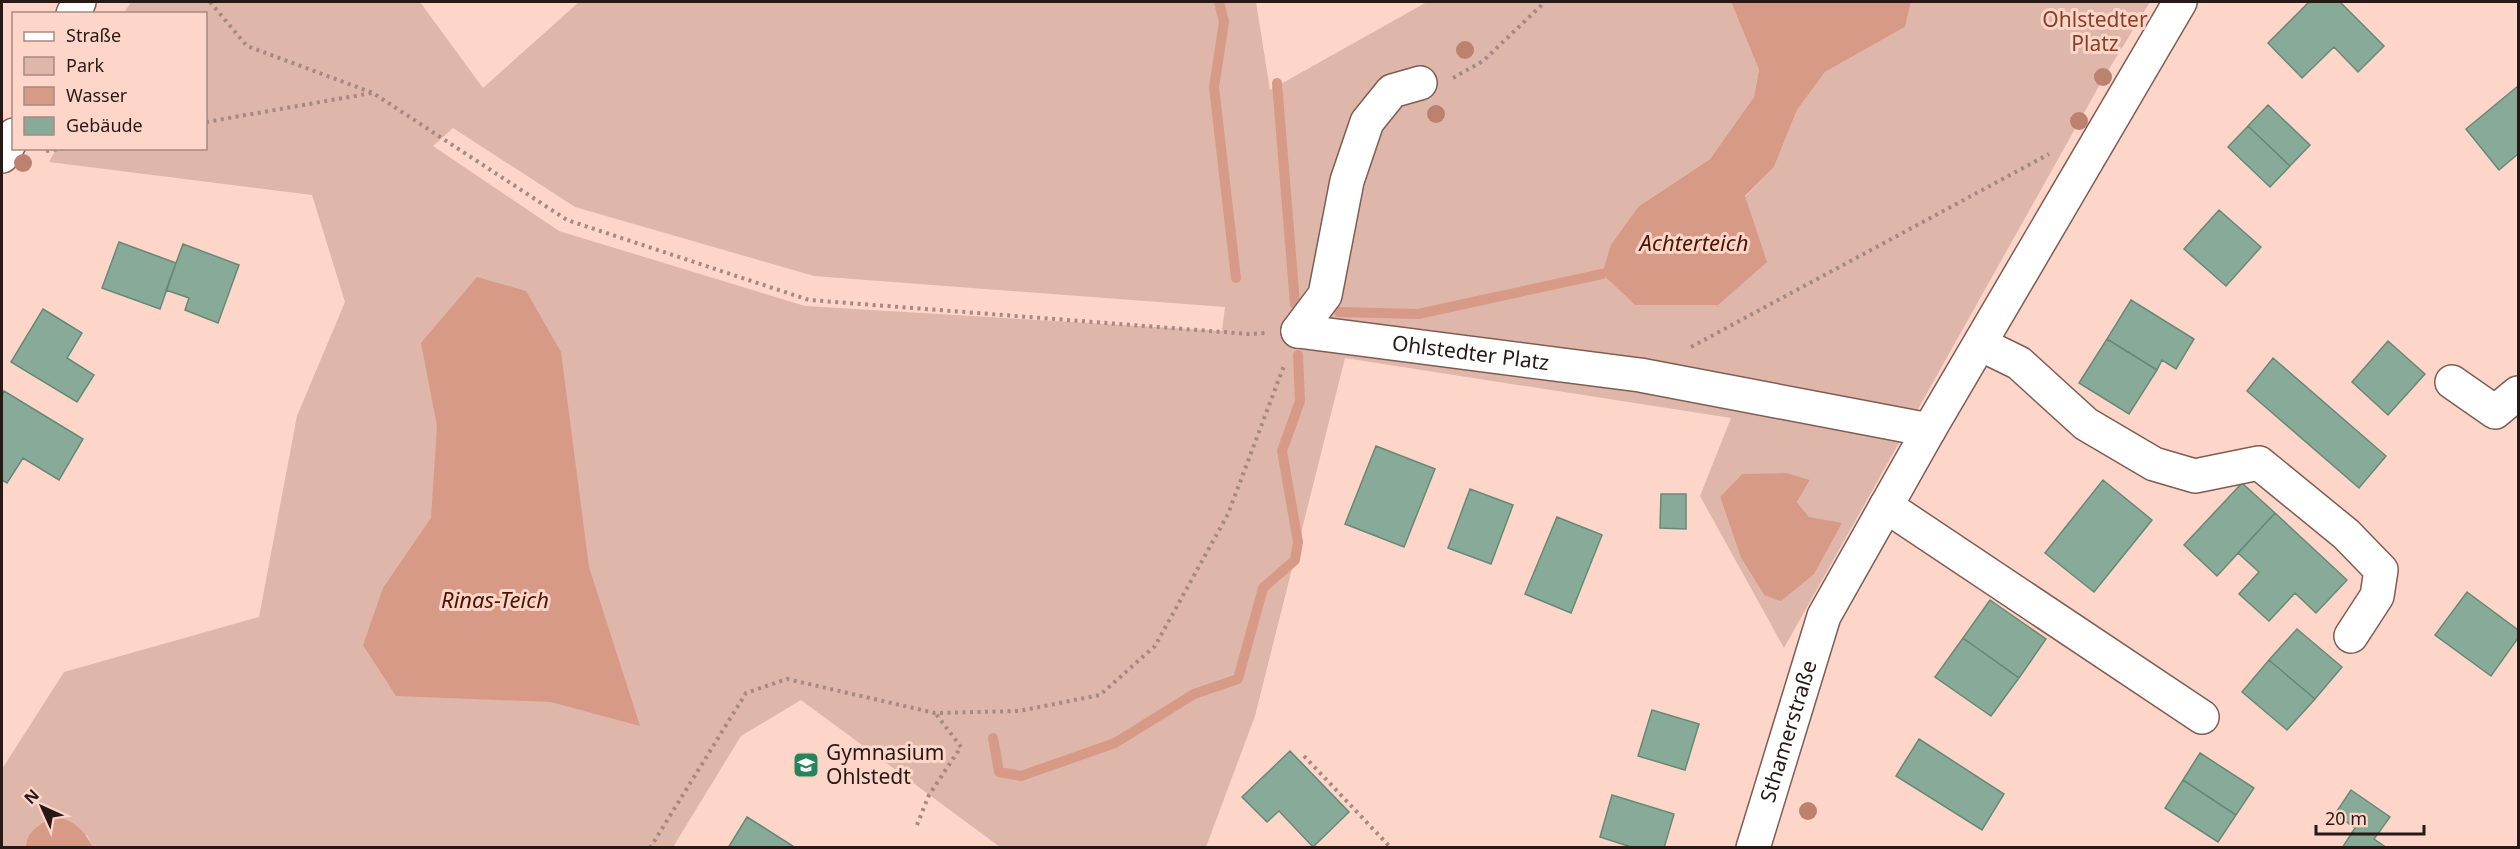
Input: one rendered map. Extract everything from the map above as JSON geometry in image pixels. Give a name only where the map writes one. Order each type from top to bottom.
[{"type":"street","points":[[2180,2],[1886,506],[2202,717]]},
{"type":"street","points":[[1298,331],[1325,295],[1347,181],[1367,122],[1392,91],[1420,83]]},
{"type":"street","points":[[2,156],[12,138]]},
{"type":"street","name":"Ohlstedter Platz","points":[[1298,331],[1640,375],[1929,430]]},
{"type":"street","points":[[1980,344],[2019,363],[2086,424],[2154,464],[2195,476],[2259,464],[2346,534],[2381,570],[2377,596],[2351,636]]},
{"type":"street","points":[[2452,382],[2495,412],[2518,393]]},
{"type":"street","name":"Sthamerstraße","points":[[1753,848],[1824,616],[1886,506]]},
{"type":"path","points":[[210,2],[248,46],[373,93],[567,220],[808,300],[1249,334],[1298,331],[1228,514],[1155,646],[1100,695],[1019,711],[935,713],[787,679],[746,693],[650,848]]},
{"type":"path","points":[[1420,83],[1449,80],[1483,61],[1545,2]]},
{"type":"path","points":[[207,122],[373,93]]},
{"type":"path","points":[[1640,375],[2057,150]]},
{"type":"path","points":[[917,825],[929,795],[961,747],[935,713]]},
{"type":"path","points":[[1304,756],[1391,848]]},
{"type":"green space","points":[[131,2],[420,2],[483,88],[579,2],[1256,2],[1270,90],[1427,2],[1731,2],[1759,70],[1754,97],[1710,159],[1639,206],[1602,274],[1635,305],[1718,305],[1745,197],[1774,167],[1797,110],[1825,72],[1905,27],[1911,2],[2150,2],[2103,79],[1784,648],[1700,496],[1731,418],[1345,358],[1255,716],[1206,847],[1000,847],[801,700],[741,736],[673,847],[93,847],[87,835],[26,842],[26,847],[2,847],[2,769],[64,672],[259,617],[297,416],[345,302],[312,195],[49,162],[55,150],[207,150],[207,12],[125,12]],"holes":[[[453,128],[575,207],[814,276],[1225,307],[1222,331],[805,306],[559,231],[433,146]],[[1742,474],[1810,480],[1797,502],[1809,517],[1764,595],[1741,558],[1720,497]]]},
{"type":"water","name":"Achterteich","points":[[1731,2],[1911,2],[1905,27],[1825,72],[1797,110],[1774,167],[1745,196],[1767,262],[1718,305],[1635,305],[1602,274],[1611,245],[1639,206],[1710,159],[1754,97],[1759,70]]},
{"type":"water","name":"Rinas-Teich","points":[[477,277],[526,291],[561,352],[589,567],[640,726],[551,702],[396,696],[363,645],[383,588],[431,518],[437,426],[421,343]]},
{"type":"water","points":[[1786,473],[1810,480],[1797,502],[1809,517],[1842,523],[1814,574],[1781,601],[1764,595],[1741,558],[1720,497],[1742,474]]},
{"type":"water","points":[[54,817],[67,820],[77,826],[93,847],[26,847],[31,832]]},
{"type":"building","points":[[2309,2],[2340,2],[2384,46],[2358,72],[2334,47],[2302,78],[2268,43]]},
{"type":"building","points":[[2518,86],[2518,154],[2499,170],[2466,129]]},
{"type":"building","points":[[2268,105],[2310,145],[2290,166],[2248,126]]},
{"type":"building","points":[[2248,126],[2290,166],[2270,187],[2228,147]]},
{"type":"building","points":[[2219,210],[2261,247],[2226,286],[2184,249]]},
{"type":"building","points":[[119,242],[176,263],[160,309],[102,288]]},
{"type":"building","points":[[183,244],[239,265],[218,323],[185,310],[189,298],[166,290]]},
{"type":"building","points":[[2131,300],[2194,339],[2176,369],[2162,360],[2157,370],[2107,339]]},
{"type":"building","points":[[43,309],[82,333],[67,358],[94,375],[77,402],[11,362]]},
{"type":"building","points":[[2107,339],[2157,370],[2129,414],[2079,383]]},
{"type":"building","points":[[2388,341],[2425,374],[2388,415],[2352,382]]},
{"type":"building","points":[[2273,358],[2386,456],[2359,488],[2247,391]]},
{"type":"building","points":[[4,391],[83,439],[59,480],[23,458],[7,483],[2,480],[2,396]]},
{"type":"building","points":[[1376,446],[1435,469],[1404,547],[1345,524]]},
{"type":"building","points":[[2103,480],[2152,520],[2094,592],[2045,553]]},
{"type":"building","points":[[2242,483],[2275,513],[2217,576],[2184,545]]},
{"type":"building","points":[[1470,489],[1513,505],[1491,564],[1448,548]]},
{"type":"building","points":[[1661,494],[1686,494],[1686,529],[1660,528]]},
{"type":"building","points":[[2275,513],[2347,580],[2316,613],[2295,593],[2269,621],[2239,594],[2259,572],[2238,553]]},
{"type":"building","points":[[1557,517],[1602,535],[1571,613],[1525,594]]},
{"type":"building","points":[[2467,592],[2518,630],[2518,638],[2491,676],[2435,635]]},
{"type":"building","points":[[1990,600],[2046,639],[2019,678],[1963,638]]},
{"type":"building","points":[[2297,629],[2342,667],[2315,699],[2269,660]]},
{"type":"building","points":[[1963,638],[2019,678],[1991,716],[1935,677]]},
{"type":"building","points":[[2269,660],[2315,699],[2287,730],[2242,692]]},
{"type":"building","points":[[1652,710],[1699,724],[1685,770],[1638,756]]},
{"type":"building","points":[[1919,739],[2004,794],[1982,830],[1896,776]]},
{"type":"building","points":[[1290,751],[1349,812],[1313,847],[1279,811],[1267,822],[1242,797]]},
{"type":"building","points":[[2200,753],[2254,788],[2236,815],[2183,780]]},
{"type":"building","points":[[2183,780],[2236,815],[2218,842],[2165,808]]},
{"type":"building","points":[[2351,790],[2390,817],[2374,839],[2387,848],[2342,848],[2355,828],[2335,814]]},
{"type":"building","points":[[1612,795],[1674,814],[1664,848],[1634,848],[1600,837]]},
{"type":"building","points":[[747,817],[796,848],[728,848]]},
{"type":"waterway","points":[[1219,2],[1224,22],[1214,87],[1236,278]]},
{"type":"waterway","points":[[1277,83],[1295,304]]},
{"type":"waterway","points":[[1339,312],[1418,314],[1602,274]]},
{"type":"waterway","points":[[993,738],[999,772],[1021,776],[1115,743],[1194,694],[1238,679],[1263,588],[1295,560],[1298,542],[1282,451],[1300,401],[1298,355]]},
{"type":"place","name":"Gymnasium Ohlstedt","points":[[806,765]]}]
